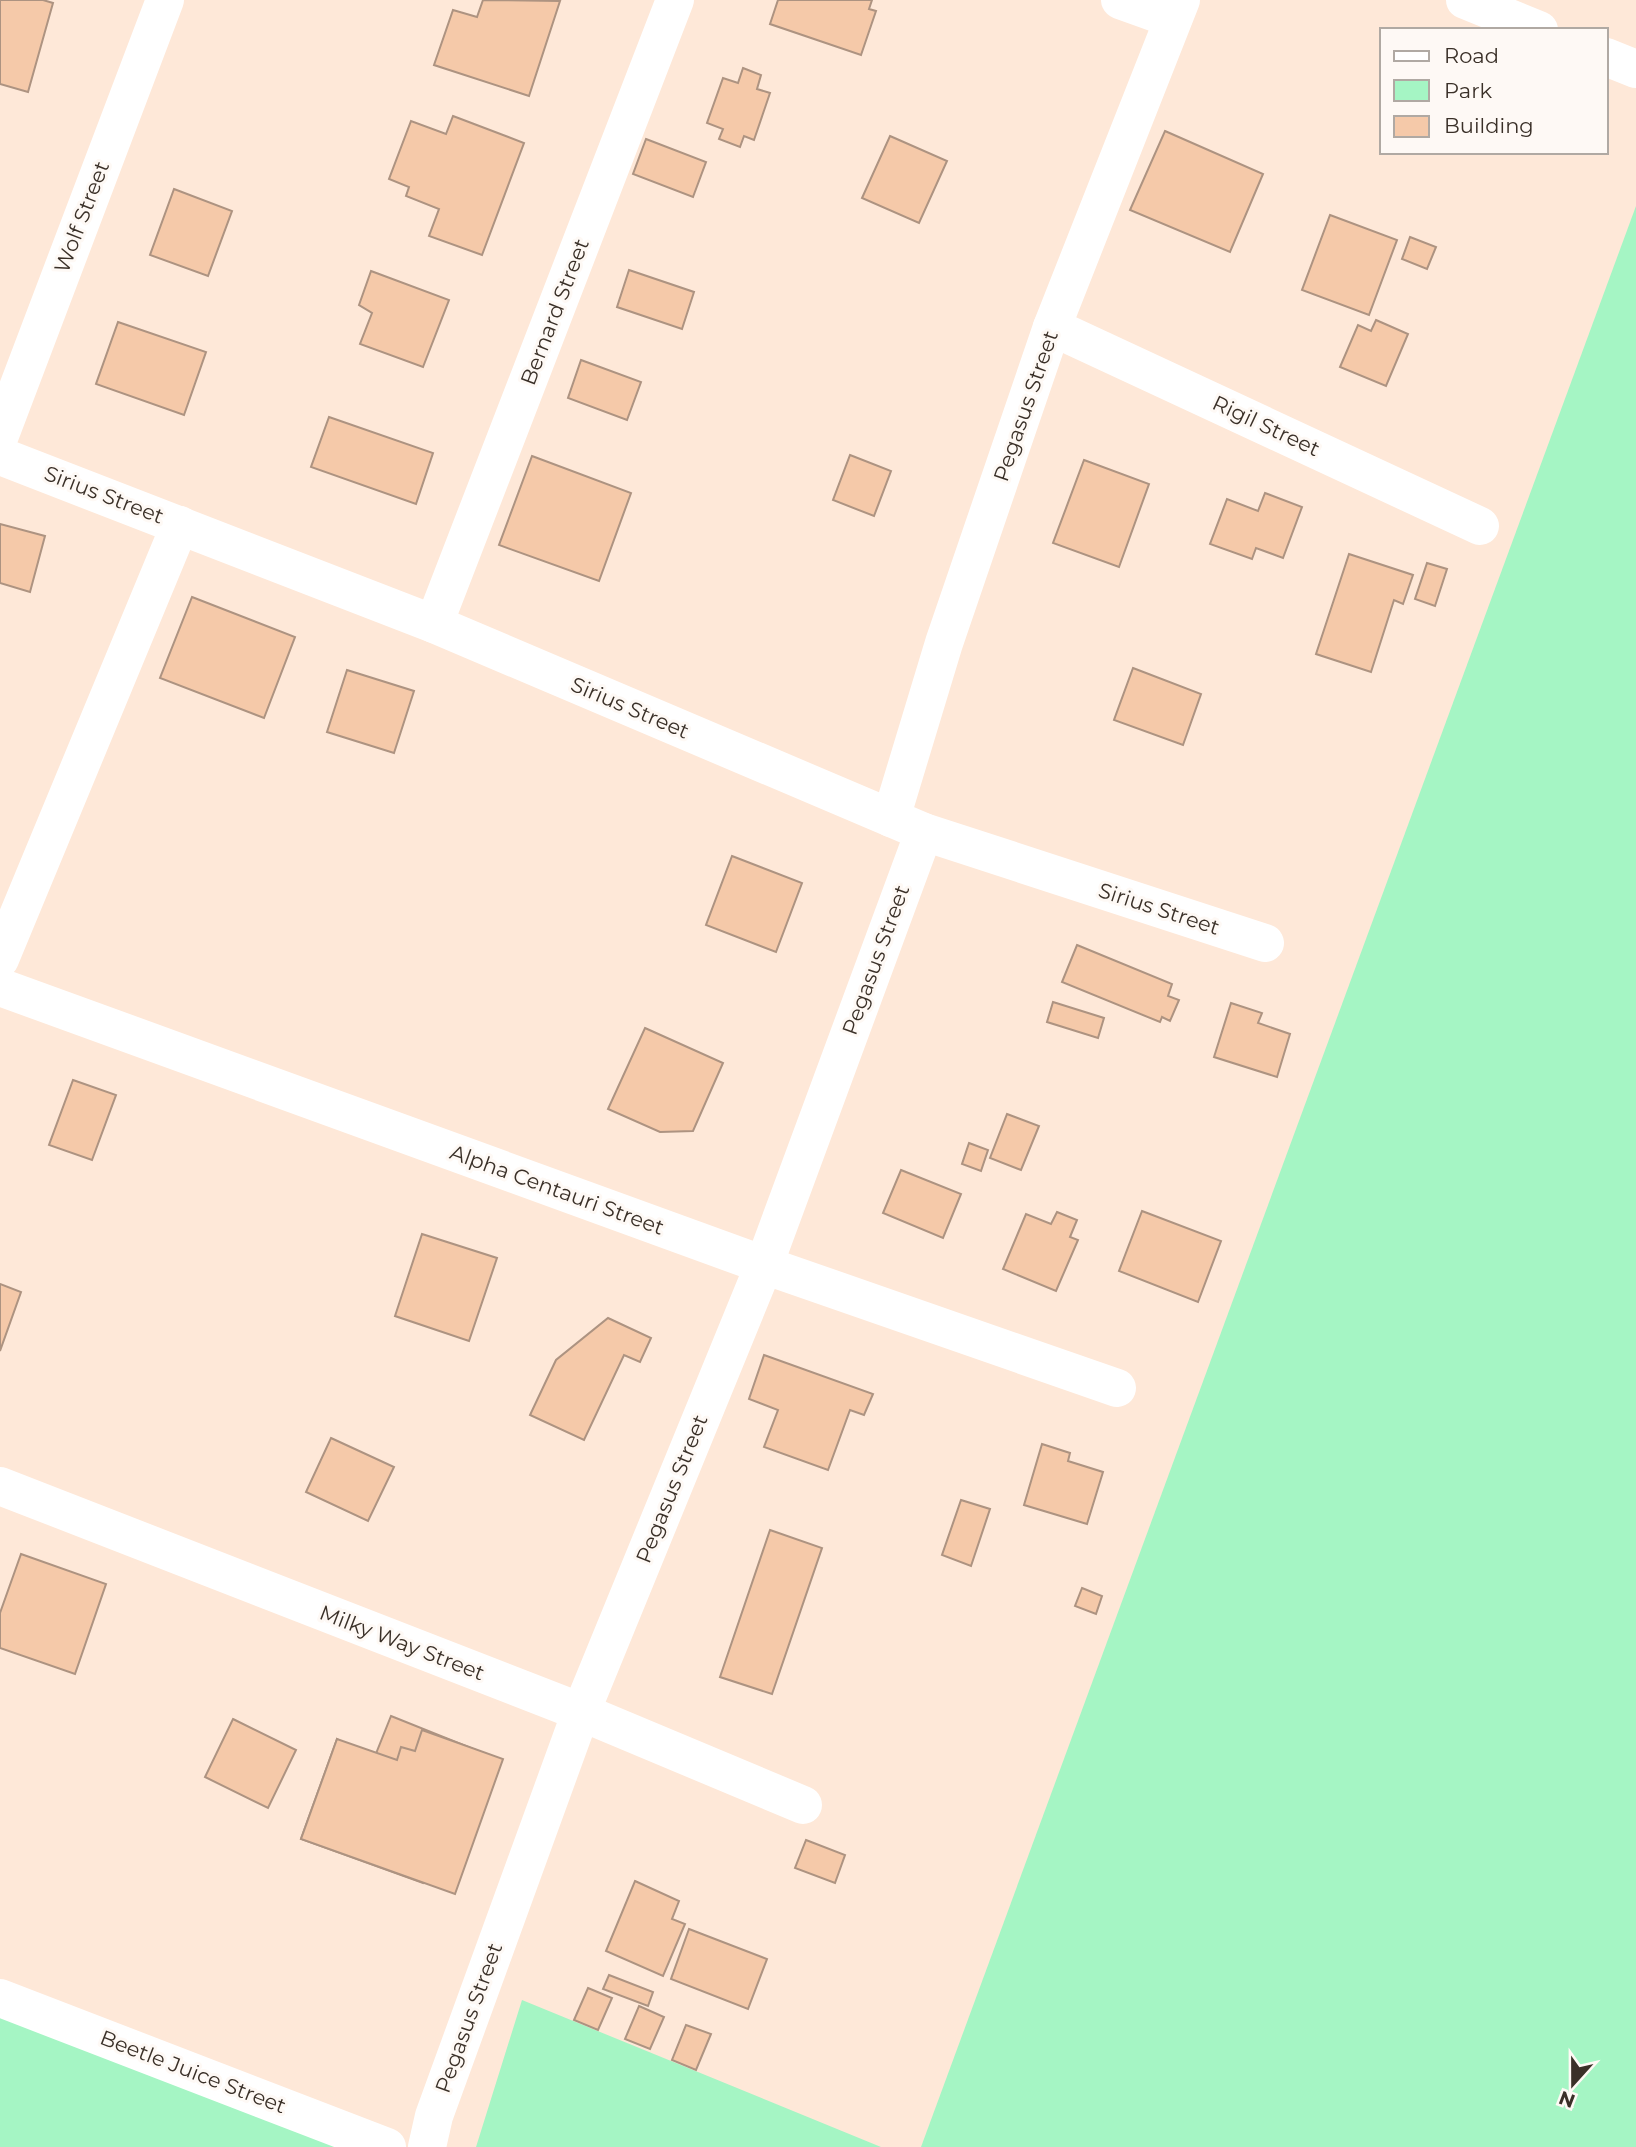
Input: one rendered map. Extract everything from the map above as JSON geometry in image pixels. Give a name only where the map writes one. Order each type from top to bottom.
[{"type":"street","name":"Wolf Street","points":[[0,435],[165,0]]},
{"type":"street","name":"Bernard Street","points":[[434,624],[675,0]]},
{"type":"street","points":[[1121,0],[1177,10]]},
{"type":"street","points":[[1465,0],[1534,28]]},
{"type":"street","name":"Pegasus Street","points":[[427,2147],[434,2116],[581,1713],[764,1265],[907,825],[944,643],[1052,327],[1177,10]]},
{"type":"street","points":[[1608,58],[1636,69]]},
{"type":"street","name":"Rigil Street","points":[[1052,327],[1480,526]]},
{"type":"street","name":"Sirius Street","points":[[0,456],[434,624],[907,825],[1265,943]]},
{"type":"street","points":[[0,959],[180,525]]},
{"type":"street","name":"Alpha Centauri Street","points":[[0,987],[764,1265],[1116,1388]]},
{"type":"street","name":"Milky Way Street","points":[[0,1486],[581,1713],[803,1805]]},
{"type":"street","name":"Beetle Juice Street","points":[[0,1998],[387,2147]]},
{"type":"green space","points":[[1636,206],[1636,2147],[921,2147]]},
{"type":"green space","points":[[522,2000],[881,2147],[476,2147]]},
{"type":"green space","points":[[0,2009],[367,2147],[0,2147]]},
{"type":"building","points":[[0,0],[43,0],[53,3],[28,92],[0,84]]},
{"type":"building","points":[[483,0],[560,1],[529,96],[434,65],[453,10],[477,17]]},
{"type":"building","points":[[778,0],[872,0],[869,9],[876,11],[861,55],[770,24]]},
{"type":"building","points":[[743,68],[761,75],[757,89],[770,93],[754,140],[744,136],[740,147],[719,139],[723,129],[707,123],[723,78],[738,83]]},
{"type":"building","points":[[453,116],[524,143],[482,255],[429,236],[439,209],[406,196],[409,187],[389,179],[411,121],[446,134]]},
{"type":"building","points":[[1165,131],[1263,174],[1230,252],[1130,210]]},
{"type":"building","points":[[890,136],[947,161],[919,223],[862,198]]},
{"type":"building","points":[[646,139],[706,162],[693,197],[633,174]]},
{"type":"building","points":[[174,189],[232,211],[208,276],[150,255]]},
{"type":"building","points":[[1330,215],[1397,240],[1369,315],[1302,290]]},
{"type":"building","points":[[1410,237],[1436,247],[1427,269],[1402,259]]},
{"type":"building","points":[[629,270],[694,292],[682,329],[617,307]]},
{"type":"building","points":[[371,271],[449,300],[423,367],[360,344],[372,313],[359,305]]},
{"type":"building","points":[[1376,320],[1408,334],[1386,386],[1340,367],[1358,325],[1371,331]]},
{"type":"building","points":[[118,322],[206,352],[184,415],[96,384]]},
{"type":"building","points":[[581,360],[641,382],[627,420],[568,398]]},
{"type":"building","points":[[329,417],[433,453],[416,504],[311,467]]},
{"type":"building","points":[[850,455],[891,471],[874,516],[833,500]]},
{"type":"building","points":[[532,456],[631,493],[599,581],[499,545]]},
{"type":"building","points":[[1084,460],[1149,484],[1119,567],[1053,543]]},
{"type":"building","points":[[1265,493],[1302,507],[1283,558],[1256,548],[1252,559],[1210,544],[1227,499],[1258,511]]},
{"type":"building","points":[[0,524],[45,536],[30,592],[0,583]]},
{"type":"building","points":[[1349,554],[1413,575],[1403,604],[1394,600],[1371,672],[1316,654]]},
{"type":"building","points":[[1427,563],[1447,569],[1435,606],[1415,599]]},
{"type":"building","points":[[192,597],[295,637],[264,718],[160,678]]},
{"type":"building","points":[[1133,668],[1201,694],[1183,745],[1114,720]]},
{"type":"building","points":[[347,670],[414,691],[394,753],[327,732]]},
{"type":"building","points":[[732,856],[802,883],[776,952],[706,925]]},
{"type":"building","points":[[1077,945],[1172,984],[1168,996],[1179,1000],[1170,1021],[1162,1017],[1160,1022],[1062,982]]},
{"type":"building","points":[[1053,1002],[1104,1018],[1098,1038],[1047,1022]]},
{"type":"building","points":[[1231,1003],[1262,1013],[1258,1023],[1290,1034],[1277,1077],[1214,1057]]},
{"type":"building","points":[[645,1028],[723,1063],[693,1131],[660,1132],[608,1109]]},
{"type":"building","points":[[73,1080],[116,1095],[92,1160],[49,1145]]},
{"type":"building","points":[[1007,1114],[1039,1126],[1021,1170],[990,1158]]},
{"type":"building","points":[[969,1143],[988,1150],[981,1171],[962,1164]]},
{"type":"building","points":[[901,1170],[961,1194],[943,1238],[883,1213]]},
{"type":"building","points":[[1142,1211],[1221,1241],[1198,1302],[1119,1271]]},
{"type":"building","points":[[1057,1212],[1077,1220],[1070,1237],[1078,1240],[1056,1291],[1003,1269],[1026,1214],[1051,1224]]},
{"type":"building","points":[[422,1234],[497,1258],[469,1341],[395,1316]]},
{"type":"building","points":[[0,1284],[21,1292],[0,1351]]},
{"type":"building","points":[[608,1318],[651,1338],[640,1362],[624,1355],[584,1440],[530,1415],[556,1360]]},
{"type":"building","points":[[764,1355],[873,1394],[864,1415],[850,1410],[828,1470],[764,1447],[778,1410],[749,1399]]},
{"type":"building","points":[[331,1438],[394,1467],[368,1521],[306,1492]]},
{"type":"building","points":[[1042,1444],[1070,1453],[1068,1461],[1103,1472],[1087,1524],[1024,1505]]},
{"type":"building","points":[[961,1500],[990,1509],[971,1566],[942,1555]]},
{"type":"building","points":[[770,1530],[822,1548],[772,1694],[720,1677]]},
{"type":"building","points":[[21,1554],[106,1584],[75,1674],[0,1648],[0,1613]]},
{"type":"building","points":[[1082,1588],[1102,1596],[1096,1614],[1075,1606]]},
{"type":"building","points":[[391,1716],[476,1750],[423,1883],[301,1839],[337,1739],[373,1761]]},
{"type":"building","points":[[233,1719],[296,1750],[268,1808],[205,1777]]},
{"type":"building","points":[[422,1730],[503,1759],[455,1894],[301,1839],[337,1739],[397,1760],[401,1747],[415,1751]]},
{"type":"building","points":[[806,1840],[845,1855],[835,1883],[795,1868]]},
{"type":"building","points":[[635,1881],[679,1901],[672,1919],[685,1924],[663,1976],[606,1951]]},
{"type":"building","points":[[689,1929],[767,1959],[748,2009],[671,1979]]},
{"type":"building","points":[[609,1975],[653,1992],[648,2006],[603,1989]]},
{"type":"building","points":[[588,1988],[612,1998],[598,2030],[574,2020]]},
{"type":"building","points":[[639,2006],[664,2017],[650,2049],[625,2039]]},
{"type":"building","points":[[686,2025],[711,2034],[696,2070],[672,2060]]}]
